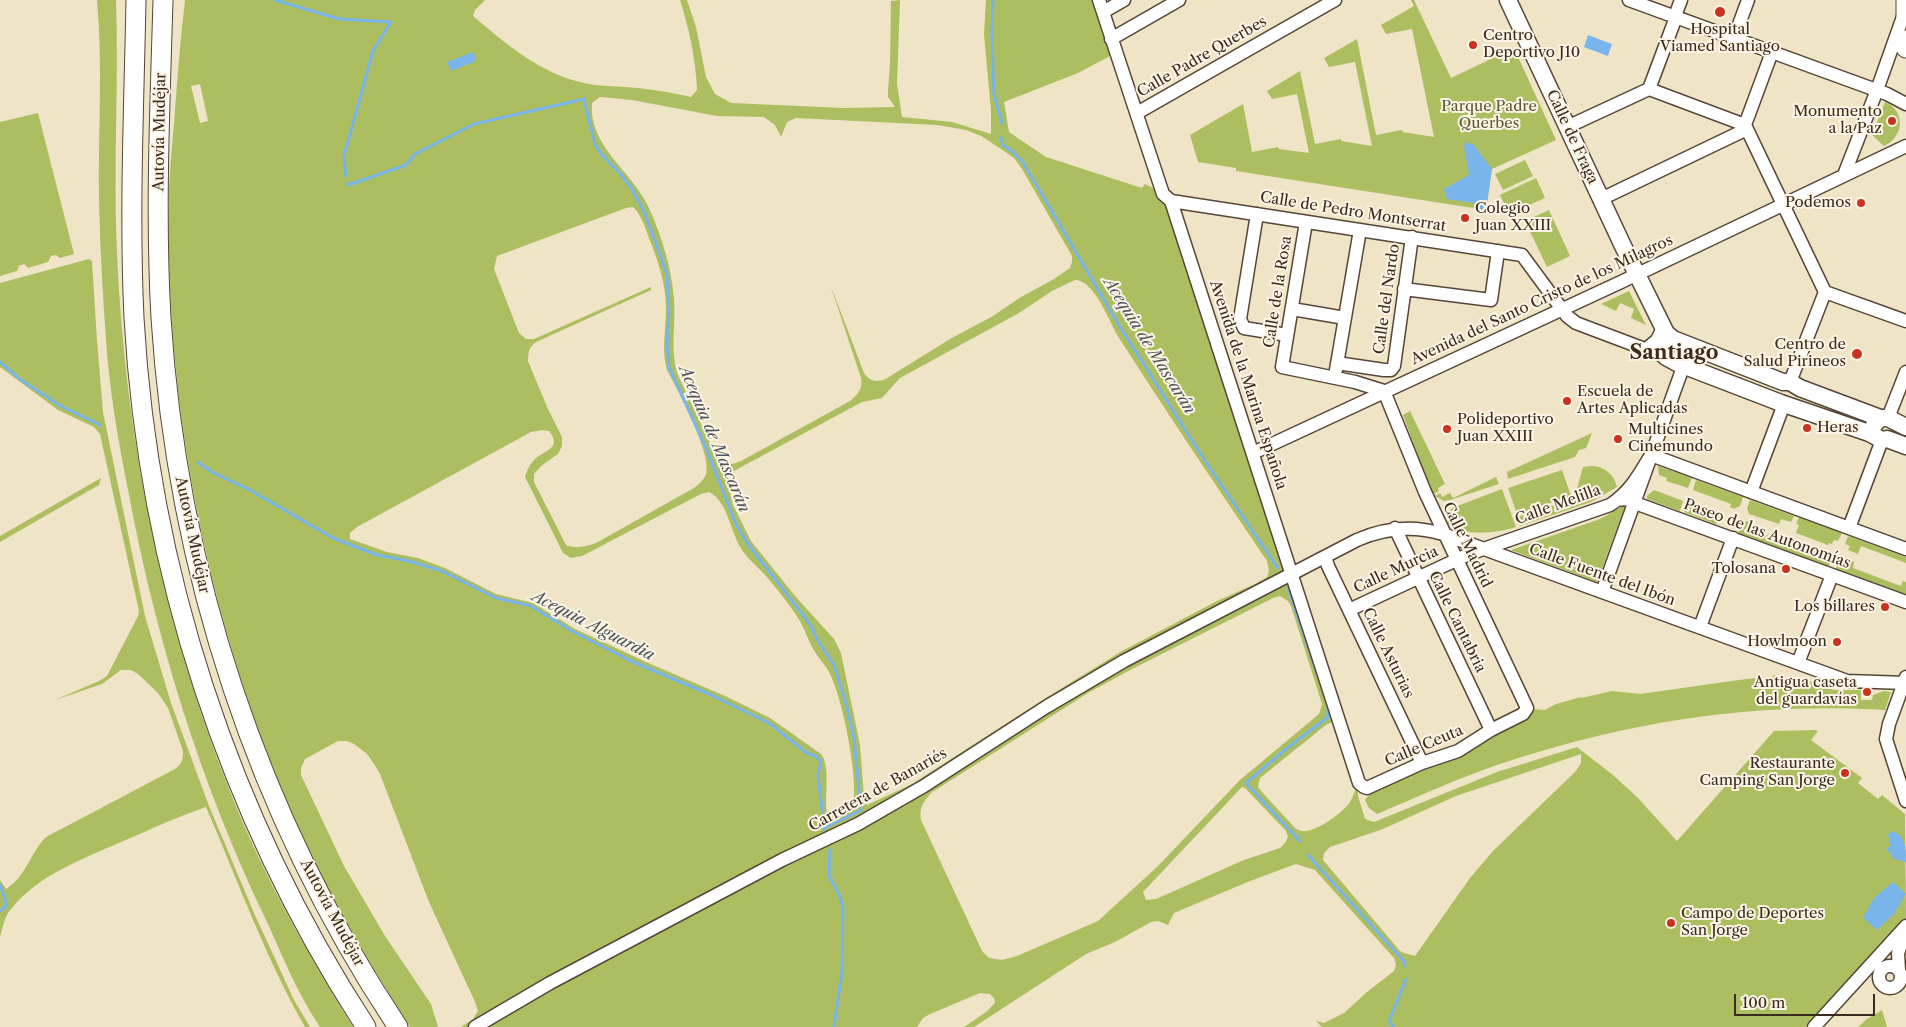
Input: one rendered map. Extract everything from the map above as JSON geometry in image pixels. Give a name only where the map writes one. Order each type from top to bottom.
[{"type":"highway","points":[[124,0],[126,71],[134,82]]},
{"type":"highway","name":"Autovía Mudéjar","points":[[136,0],[132,252],[134,320],[144,423],[171,571],[211,710],[246,799],[272,859],[301,916],[366,1027]]},
{"type":"highway","name":"Autovía Mudéjar","points":[[163,0],[159,200],[161,317],[174,443],[199,573],[222,656],[273,795],[331,915],[398,1027]]},
{"type":"highway","points":[[162,59],[171,52],[176,0]]},
{"type":"highway","points":[[1906,40],[1906,48]]},
{"type":"main road","name":"Calle de Fraga","points":[[1508,0],[1636,275],[1671,336]]},
{"type":"main road","points":[[1881,438],[1895,432],[1892,421],[1790,384],[1671,336],[1666,348],[1666,357],[1683,366],[1881,438],[1906,446]]},
{"type":"main road","points":[[1784,403],[1794,401],[1797,396],[1790,384]]},
{"type":"street","points":[[1101,6],[1124,0]]},
{"type":"street","points":[[1111,39],[1179,0]]},
{"type":"street","name":"Calle Padre Querbes","points":[[1137,114],[1335,0]]},
{"type":"street","points":[[1629,0],[1877,90],[1906,104]]},
{"type":"street","points":[[1567,127],[1649,89],[1681,0]]},
{"type":"street","points":[[1734,38],[1748,0]]},
{"type":"street","name":"Avenida de la Marina Española","points":[[1101,6],[1164,194],[1171,201],[1359,783]]},
{"type":"street","points":[[1844,176],[1906,9]]},
{"type":"street","points":[[1601,199],[1746,127],[1772,52]]},
{"type":"street","points":[[1649,89],[1746,127],[1825,292],[1906,321]]},
{"type":"street","name":"Avenida del Santo Cristo de los Milagros","points":[[1253,453],[1636,275],[1906,146]]},
{"type":"street","name":"Calle de Pedro Montserrat","points":[[1171,201],[1524,256],[1572,320],[1580,325],[1666,357]]},
{"type":"street","points":[[1257,214],[1240,318],[1244,328],[1287,335]]},
{"type":"street","name":"Calle de la Rosa","points":[[1306,222],[1282,367],[1334,378]]},
{"type":"street","points":[[1360,230],[1334,378],[1365,384],[1384,391]]},
{"type":"street","name":"Calle del Nardo","points":[[1337,363],[1391,370],[1394,366],[1412,238]]},
{"type":"street","points":[[1404,289],[1491,300],[1498,251]]},
{"type":"street","points":[[1790,384],[1825,292]]},
{"type":"street","points":[[1292,309],[1345,318]]},
{"type":"street","points":[[1602,592],[1683,366],[1683,354],[1671,336],[1657,340],[1645,350]]},
{"type":"street","points":[[1892,421],[1906,372]]},
{"type":"street","name":"Calle Madrid","points":[[1384,391],[1412,463],[1527,710]]},
{"type":"street","points":[[1751,492],[1784,403]]},
{"type":"street","points":[[1849,528],[1881,438]]},
{"type":"street","points":[[1651,455],[1906,549]]},
{"type":"street","name":"Calle Melilla","points":[[1457,560],[1603,508],[1617,500],[1637,480],[1651,455]]},
{"type":"street","name":"Paseo de las Autonomías","points":[[1617,500],[1626,499],[1635,502],[1906,602]]},
{"type":"street","name":"Calle Fuente del Ibón","points":[[1292,574],[1369,534],[1395,528],[1419,528],[1444,534],[1847,681],[1905,681]]},
{"type":"street","name":"Calle Cantabria","points":[[1395,528],[1491,730]]},
{"type":"street","points":[[1700,627],[1733,538]]},
{"type":"street","name":"Calle Asturias","points":[[1325,557],[1422,763]]},
{"type":"street","name":"Calle Murcia","points":[[1349,610],[1457,560]]},
{"type":"street","name":"Carretera de Banariés","points":[[475,1027],[550,983],[782,860],[858,824],[924,786],[1116,666],[1292,574]]},
{"type":"street","points":[[1798,663],[1832,575]]},
{"type":"street","points":[[1905,681],[1889,724],[1886,739],[1906,801]]},
{"type":"street","name":"Calle Ceuta","points":[[1359,783],[1364,788],[1370,787],[1422,763],[1458,751],[1491,730],[1524,714],[1527,710]]},
{"type":"street","points":[[1903,931],[1898,953],[1902,974],[1897,985],[1893,988],[1886,987],[1882,985],[1879,979],[1890,950],[1903,931]]},
{"type":"street","points":[[1814,1027],[1903,931]]},
{"type":"street","points":[[1865,972],[1894,967],[1902,974]]},
{"type":"green space","points":[[97,0],[116,0],[116,221],[121,322],[138,460],[167,596],[185,662],[231,794],[257,854],[287,913],[353,1027],[320,1027],[291,976],[243,870],[201,765],[183,711],[152,602],[121,456],[107,353],[99,217],[100,74]]},
{"type":"green space","points":[[185,0],[485,0],[475,10],[473,16],[525,57],[553,73],[584,83],[631,87],[691,97],[697,90],[694,56],[680,0],[687,0],[696,27],[706,77],[715,94],[731,103],[845,108],[895,107],[888,97],[891,1],[900,0],[897,84],[902,117],[952,122],[991,134],[991,111],[984,34],[986,0],[1094,0],[1112,55],[1078,73],[1004,102],[1009,132],[1046,157],[1142,188],[1145,184],[1157,190],[1159,201],[1169,209],[1337,721],[1327,724],[1260,778],[1258,787],[1261,791],[1295,828],[1301,831],[1308,831],[1321,826],[1341,811],[1350,802],[1357,784],[1358,796],[1365,819],[1374,822],[1497,772],[1577,747],[1613,775],[1638,798],[1677,841],[1774,731],[1815,730],[1818,731],[1811,740],[1862,778],[1858,783],[1878,799],[1882,795],[1905,814],[1906,919],[1806,1027],[1322,1027],[1316,1021],[1324,1023],[1344,1013],[1394,971],[1396,965],[1394,958],[1315,870],[1296,864],[1174,913],[1168,925],[1158,921],[1151,922],[1115,942],[1086,954],[974,1027],[964,1027],[986,1012],[995,1003],[994,998],[990,994],[980,993],[930,1014],[923,1018],[917,1027],[461,1027],[473,1019],[478,1011],[429,902],[380,774],[367,754],[354,744],[347,741],[338,741],[305,759],[301,768],[301,775],[344,866],[385,936],[431,1004],[438,1027],[410,1027],[343,916],[313,859],[286,800],[258,727],[233,652],[212,577],[195,500],[182,423],[174,346],[169,267],[169,181]],"holes":[[[200,84],[208,121],[200,123],[191,86]],[[600,97],[632,100],[717,116],[764,117],[775,125],[781,137],[787,122],[796,118],[937,125],[966,130],[981,136],[1014,158],[1072,256],[1072,262],[1070,268],[1054,279],[881,381],[870,379],[864,373],[830,284],[861,378],[859,391],[850,401],[741,461],[725,464],[717,458],[677,373],[674,355],[673,288],[666,253],[658,230],[642,195],[604,146],[593,118],[592,103]],[[633,207],[636,210],[646,230],[663,281],[666,299],[664,355],[667,370],[693,422],[707,465],[706,474],[698,485],[596,543],[581,547],[566,545],[534,482],[534,474],[541,466],[558,454],[562,446],[562,437],[528,361],[529,350],[536,342],[651,290],[651,287],[534,339],[526,339],[519,333],[494,269],[497,256],[626,208]],[[1075,280],[1089,287],[1101,303],[1119,338],[1137,366],[1267,561],[1269,571],[1267,577],[1255,584],[1217,601],[1122,651],[912,784],[867,805],[864,796],[860,745],[841,653],[834,639],[795,596],[751,541],[733,505],[727,480],[732,472],[862,402],[882,398],[900,378],[1019,313],[1052,291]],[[542,430],[549,431],[553,437],[553,445],[532,462],[525,477],[563,553],[571,558],[582,556],[701,494],[709,492],[715,496],[725,510],[742,550],[774,586],[796,615],[833,681],[843,713],[853,768],[854,796],[849,811],[841,817],[832,816],[827,813],[827,774],[821,754],[770,718],[575,629],[533,603],[496,594],[445,568],[418,558],[387,552],[350,539],[350,533],[357,527],[531,432]],[[1280,596],[1288,601],[1291,606],[1322,704],[1319,714],[1240,780],[1157,867],[1098,921],[1017,956],[1002,960],[989,958],[982,951],[921,820],[922,805],[931,793],[1088,693],[1132,669]],[[1581,754],[1581,763],[1576,771],[1493,851],[1470,878],[1415,956],[1400,951],[1323,860],[1324,853],[1330,847],[1383,829],[1456,796]],[[1242,787],[1286,831],[1288,837],[1280,848],[1244,860],[1156,899],[1146,900],[1143,892]]]},
{"type":"green space","name":"Parque Padre Querbes","points":[[1411,0],[1414,0],[1451,78],[1514,48],[1556,140],[1492,169],[1486,210],[1236,171],[1236,168],[1198,162],[1190,135],[1243,104],[1252,152],[1278,147],[1279,149],[1309,153],[1297,94],[1272,99],[1267,91],[1300,71],[1315,144],[1341,139],[1341,141],[1372,146],[1355,62],[1329,67],[1324,58],[1357,39],[1376,135],[1402,130],[1403,132],[1434,137],[1412,29],[1386,34],[1381,25],[1414,6]]},
{"type":"green space","points":[[1885,102],[1897,111],[1900,124],[1896,137],[1884,146],[1872,135]]},
{"type":"green space","points":[[38,113],[74,254],[60,258],[56,255],[51,256],[48,262],[28,268],[24,264],[19,266],[17,271],[0,276],[0,122]]},
{"type":"green space","points":[[1525,160],[1533,176],[1503,190],[1495,174]]},
{"type":"green space","points":[[1536,178],[1545,198],[1509,214],[1500,195]]},
{"type":"green space","points":[[1549,210],[1570,256],[1547,267],[1525,221]]},
{"type":"green space","points":[[89,259],[92,261],[103,412],[145,616],[171,703],[209,806],[254,913],[294,1000],[310,1027],[305,1027],[277,974],[206,807],[92,855],[48,877],[22,897],[11,909],[5,919],[0,937],[0,880],[6,889],[18,878],[46,837],[175,769],[181,763],[183,756],[168,708],[158,693],[131,670],[121,670],[102,684],[55,700],[107,676],[139,611],[100,434],[94,427],[58,410],[0,367],[0,283]]},
{"type":"green space","points":[[1629,291],[1646,325],[1631,318],[1634,309],[1620,303],[1616,311],[1601,304]]},
{"type":"green space","points":[[1410,411],[1445,484],[1438,488],[1439,491],[1434,494],[1403,415]]},
{"type":"green space","points":[[1592,433],[1586,448],[1579,450],[1575,457],[1508,479],[1507,472]]},
{"type":"green space","points":[[1658,466],[1692,478],[1688,488],[1666,481],[1667,478],[1659,475]]},
{"type":"green space","points":[[1583,467],[1600,467],[1608,472],[1614,478],[1617,487],[1591,502],[1520,526],[1517,517],[1574,499]]},
{"type":"green space","points":[[1562,470],[1571,496],[1517,514],[1508,488]]},
{"type":"green space","points":[[1496,477],[1499,484],[1450,500],[1444,501],[1435,496],[1440,493],[1442,497],[1450,493],[1453,498]]},
{"type":"green space","points":[[101,478],[99,485],[0,542],[0,536]]},
{"type":"green space","points":[[1696,480],[1743,497],[1740,506],[1734,509],[1730,507],[1731,504],[1693,490]]},
{"type":"green space","points":[[1502,489],[1516,527],[1481,533],[1463,531],[1448,524],[1447,515],[1452,508]]},
{"type":"green space","points":[[1654,490],[1683,501],[1680,511],[1647,499],[1647,496]]},
{"type":"green space","points":[[1750,500],[1794,516],[1791,522],[1781,519],[1779,524],[1749,514],[1747,509]]},
{"type":"green space","points":[[1688,503],[1720,514],[1716,524],[1684,512]]},
{"type":"green space","points":[[1625,506],[1597,582],[1511,550],[1600,519]]},
{"type":"green space","points":[[1799,517],[1842,533],[1838,541],[1834,540],[1832,544],[1829,543],[1828,545],[1796,533],[1799,525],[1796,524]]},
{"type":"green space","points":[[1747,521],[1764,531],[1763,534],[1807,549],[1819,549],[1829,552],[1828,556],[1832,558],[1829,566],[1738,533],[1742,524]]},
{"type":"green space","points":[[1848,536],[1906,557],[1906,563],[1861,546],[1858,554],[1848,550],[1850,546],[1845,544]]},
{"type":"green space","points":[[1846,558],[1854,562],[1853,568],[1901,586],[1903,581],[1906,582],[1906,595],[1836,569],[1839,561],[1844,562]]},
{"type":"green space","points":[[1775,675],[1809,686],[1810,681],[1834,690],[1861,690],[1861,700],[1872,700],[1873,695],[1884,691],[1891,692],[1885,710],[1785,709],[1688,718],[1593,737],[1545,750],[1452,782],[1377,814],[1369,808],[1365,800],[1372,791],[1526,718],[1530,715],[1532,709],[1545,710],[1556,704],[1612,691],[1640,694],[1746,679],[1762,679]]},
{"type":"green space","points":[[1882,1010],[1887,1027],[1858,1027],[1867,1019]]},
{"type":"water","points":[[1588,35],[1612,44],[1608,56],[1584,47]]},
{"type":"water","points":[[473,52],[476,61],[451,71],[447,62]]},
{"type":"water","points":[[1468,141],[1469,144],[1473,144],[1492,169],[1486,210],[1473,208],[1474,203],[1447,199],[1444,189],[1469,175],[1464,146]]},
{"type":"water","points":[[1893,831],[1901,836],[1903,840],[1906,862],[1894,859],[1886,848],[1891,846],[1888,834]]},
{"type":"water","points":[[1893,882],[1906,894],[1894,914],[1877,930],[1863,918],[1874,898]]},
{"type":"waterway","name":"Acequia de Mascarán","points":[[275,0],[339,19],[391,22],[373,51],[344,156],[346,176]]},
{"type":"waterway","name":"Acequia de Mascarán","points":[[993,0],[994,94],[1002,123]]},
{"type":"waterway","name":"Acequia de Mascarán","points":[[348,183],[348,185],[406,165],[415,154],[474,124],[584,99],[595,144],[602,155],[620,173],[632,189],[643,209],[656,243],[667,274],[669,312],[667,345],[669,367],[708,452],[736,524],[748,544],[810,624],[817,639],[834,665],[846,703],[854,738],[861,810],[824,828]]},
{"type":"waterway","name":"Acequia de Mascarán","points":[[1001,138],[1003,145],[1023,162],[1119,325],[1202,456],[1278,568]]},
{"type":"waterway","name":"Acequia Alguardia","points":[[0,362],[21,380],[61,406],[100,425]]},
{"type":"waterway","name":"Acequia Alguardia","points":[[198,462],[212,472],[250,490],[333,538],[377,555],[409,561],[442,571],[496,598],[531,606],[572,631],[631,661],[709,694],[769,723],[807,753],[821,761],[818,775],[825,833]]},
{"type":"waterway","name":"Acequia de Mascarán","points":[[1288,588],[1320,682]]},
{"type":"waterway","name":"Acequia de Mascarán","points":[[1300,841],[1246,783],[1328,717],[1328,707]]},
{"type":"waterway","name":"Acequia Alguardia","points":[[830,850],[829,876],[839,894],[843,907],[842,972],[834,1027]]},
{"type":"waterway","name":"Acequia de Mascarán","points":[[1308,855],[1403,960],[1405,966]]},
{"type":"waterway","name":"Acequia Alguardia","points":[[0,885],[6,901],[6,906],[0,911]]},
{"type":"waterway","name":"Acequia de Mascarán","points":[[1394,1027],[1390,1023],[1390,1019],[1406,979]]},
{"type":"place","name":"Hospital Viamed Santiago","points":[[1720,12]]},
{"type":"place","name":"Centro Deportivo J10","points":[[1473,45]]},
{"type":"place","name":"Monumento a la Paz","points":[[1892,121]]},
{"type":"place","name":"Podemos","points":[[1861,203]]},
{"type":"place","name":"Colegio Juan XXIII","points":[[1465,218]]},
{"type":"place","name":"Centro de Salud Pirineos","points":[[1857,354]]},
{"type":"place","name":"Escuela de Artes Aplicadas","points":[[1567,401]]},
{"type":"place","name":"Heras","points":[[1807,428]]},
{"type":"place","name":"Polideportivo Juan XXIII","points":[[1447,429]]},
{"type":"place","name":"Multicines Cinemundo","points":[[1618,439]]},
{"type":"place","name":"Tolosana","points":[[1786,569]]},
{"type":"place","name":"Los billares","points":[[1885,607]]},
{"type":"place","name":"Howlmoon","points":[[1837,642]]},
{"type":"place","name":"Antigua caseta del guardavías","points":[[1867,692]]},
{"type":"place","name":"Restaurante Camping San Jorge","points":[[1845,773]]},
{"type":"place","name":"Campo de Deportes San Jorge","points":[[1671,923]]},
{"type":"district","name":"Santiago","points":[[1674,353]]}]
